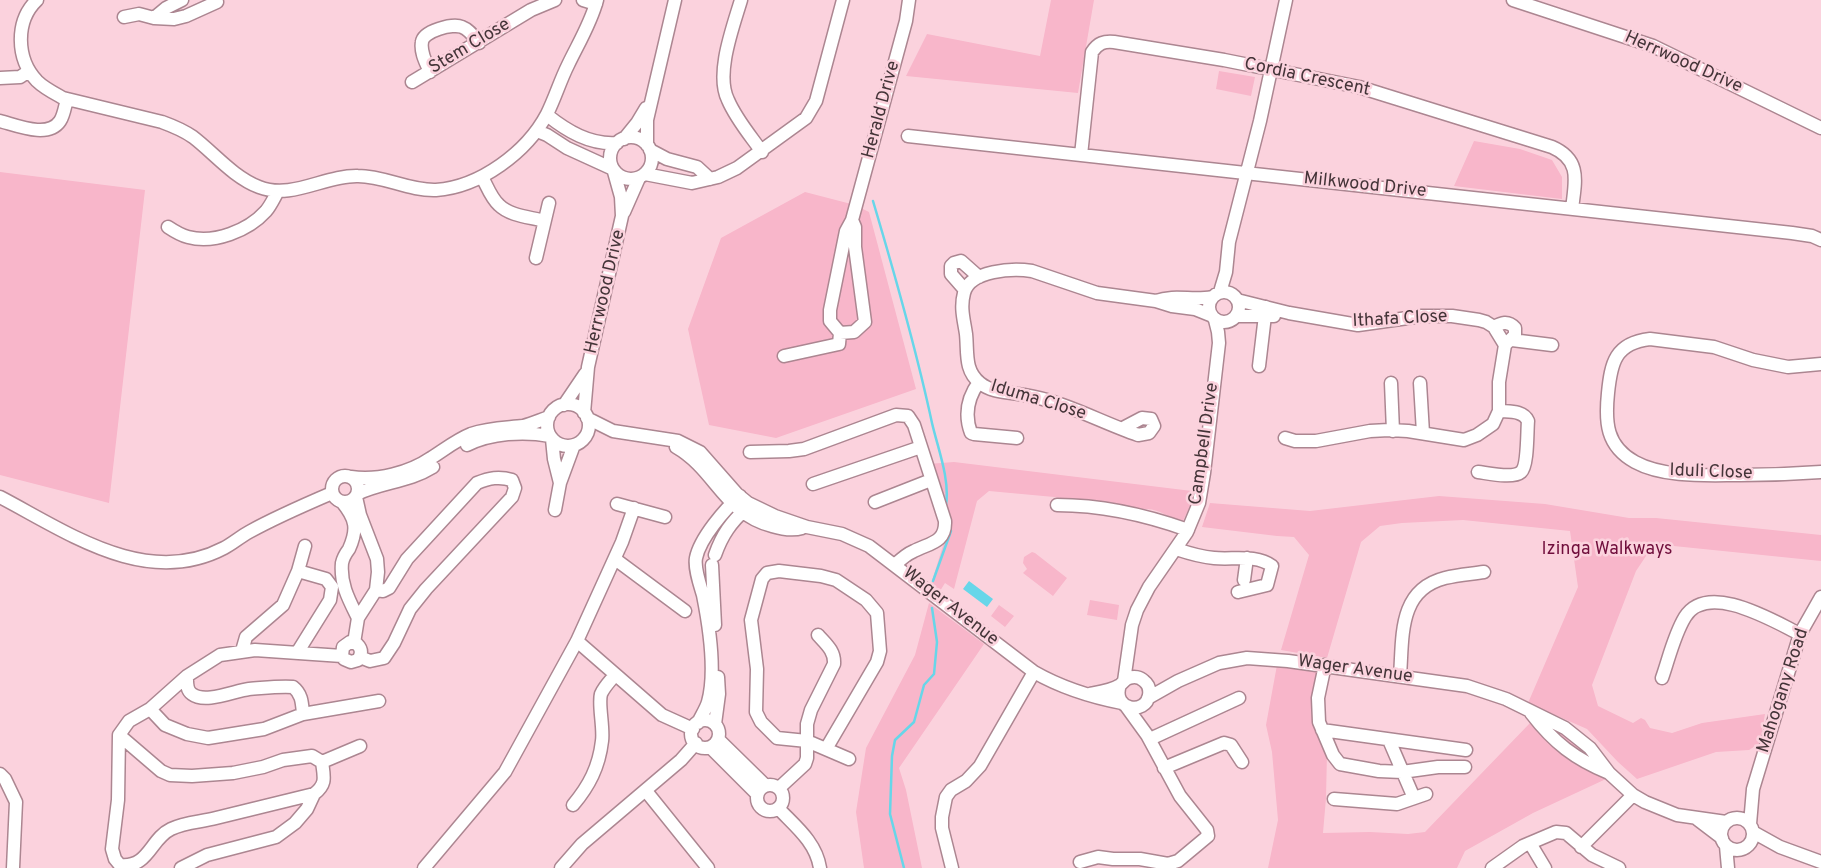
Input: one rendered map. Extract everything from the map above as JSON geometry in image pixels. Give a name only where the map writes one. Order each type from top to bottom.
[{"type":"street","points":[[37,0],[27,13],[22,24],[21,37],[24,59],[29,71],[48,90],[67,99],[162,122],[177,128],[192,136],[248,182],[268,190],[278,191],[293,190],[343,177],[359,176],[418,189],[435,190],[453,188],[482,177],[521,148],[537,131],[547,115],[597,2],[583,0]]},
{"type":"street","points":[[154,18],[166,8],[184,0],[186,16]]},
{"type":"street","name":"Stem Close","points":[[412,82],[531,10],[555,0]]},
{"type":"street","points":[[642,176],[651,163],[648,148],[647,120],[674,0]]},
{"type":"street","points":[[741,0],[723,67],[723,87],[732,108],[762,152]]},
{"type":"street","points":[[537,131],[567,148],[614,170],[626,179],[642,176],[692,183],[710,179],[737,168],[797,126],[811,111],[819,90],[843,0]]},
{"type":"street","name":"Herald Drive","points":[[784,356],[839,344],[840,333],[830,321],[830,310],[846,231],[852,220],[910,0]]},
{"type":"street","points":[[1225,296],[1229,242],[1260,121],[1286,0]]},
{"type":"street","name":"Herrwood Drive","points":[[1513,0],[1653,46],[1821,128]]},
{"type":"street","points":[[124,17],[139,14],[154,18],[174,19],[186,16],[217,2]]},
{"type":"street","points":[[430,72],[422,49],[423,37],[427,33],[458,26],[468,31],[479,43]]},
{"type":"street","name":"Cordia Crescent","points":[[1081,155],[1092,52],[1101,43],[1114,42],[1359,87],[1560,151],[1568,157],[1575,172],[1572,209]]},
{"type":"street","points":[[0,78],[15,78],[29,71]]},
{"type":"street","points":[[0,121],[36,129],[52,128],[57,126],[63,117],[67,99]]},
{"type":"street","points":[[614,170],[610,158],[611,151],[637,123],[651,102]]},
{"type":"street","points":[[547,115],[561,126],[592,142],[620,141],[634,138],[640,140],[648,148],[667,159],[698,167],[710,179]]},
{"type":"street","name":"Milkwood Drive","points":[[908,136],[1792,233],[1812,236],[1821,240]]},
{"type":"street","name":"Herrwood Drive","points":[[614,170],[621,198],[622,216]]},
{"type":"street","name":"Herrwood Drive","points":[[588,367],[622,216],[642,176]]},
{"type":"street","points":[[482,177],[497,204],[504,209],[544,221]]},
{"type":"street","points":[[168,227],[180,235],[196,239],[219,237],[232,233],[251,224],[265,212],[278,191]]},
{"type":"street","points":[[536,258],[549,203]]},
{"type":"street","name":"Herald Drive","points":[[840,333],[854,332],[864,322],[855,247],[855,227],[852,220]]},
{"type":"street","points":[[979,277],[966,263],[961,261],[951,266],[951,274],[965,290],[979,277],[1000,272],[1032,271],[1097,293],[1156,300],[1172,306],[1195,309],[1224,323],[1234,318]]},
{"type":"street","name":"Iduma Close","points":[[965,290],[962,312],[966,334],[967,364],[979,382],[996,391],[1042,399],[1123,428]]},
{"type":"street","points":[[1219,343],[1218,332],[1208,306],[1225,296]]},
{"type":"street","points":[[1156,300],[1173,297],[1203,299],[1225,296],[1239,308],[1219,343]]},
{"type":"street","name":"Ithafa Close","points":[[1225,296],[1266,311],[1358,325],[1422,316],[1452,316],[1479,320],[1494,327],[1508,343]]},
{"type":"street","points":[[1259,366],[1266,311]]},
{"type":"street","name":"Ithafa Close","points":[[1234,318],[1266,311]]},
{"type":"street","name":"Iduli Close","points":[[1821,364],[1788,367],[1753,360],[1714,347],[1650,339],[1640,340],[1624,348],[1617,355],[1612,365],[1606,411],[1608,430],[1618,447],[1635,462],[1651,469],[1695,476],[1821,472]]},
{"type":"street","name":"Campbell Drive","points":[[1122,683],[1132,625],[1143,597],[1188,530],[1199,503],[1219,343]]},
{"type":"street","points":[[1285,438],[1305,442],[1370,431],[1393,431],[1423,433],[1464,440],[1470,438],[1485,431],[1493,424],[1499,411],[1499,382],[1508,343],[1552,345]]},
{"type":"street","points":[[564,405],[588,367]]},
{"type":"street","points":[[555,510],[560,483],[577,444],[588,431],[586,416],[588,367]]},
{"type":"street","points":[[979,382],[969,399],[971,433],[1017,438]]},
{"type":"street","points":[[1391,383],[1393,431]]},
{"type":"street","points":[[1420,383],[1423,433]]},
{"type":"street","points":[[564,405],[575,406],[586,416],[613,431],[577,444],[562,446],[551,437],[528,433],[482,440],[458,450],[416,476],[369,488],[350,502],[342,502],[336,499],[332,492],[332,485],[336,479],[343,476],[370,479],[407,470],[425,462],[468,435],[492,428],[531,424],[549,417],[558,407],[564,405]]},
{"type":"street","points":[[1478,472],[1516,475],[1523,468],[1528,430],[1526,417],[1520,413],[1499,411]]},
{"type":"street","points":[[750,452],[789,451],[804,448],[901,414],[908,416],[911,419],[921,447],[945,521],[944,534],[935,542],[909,553],[895,565]]},
{"type":"street","points":[[549,417],[548,430],[560,483]]},
{"type":"street","name":"Wager Avenue","points":[[613,431],[658,438],[678,448],[697,462],[736,500],[747,508],[750,518],[778,528],[790,530],[807,527],[832,531],[854,538],[869,546],[1034,672],[1063,688],[1124,705]]},
{"type":"street","points":[[814,484],[921,447]]},
{"type":"street","points":[[351,477],[356,482],[360,515],[377,559],[378,584],[358,618],[354,643]]},
{"type":"street","points":[[360,657],[370,661],[384,658],[394,643],[410,609],[426,588],[512,497],[515,488],[512,480],[503,477],[489,478],[477,483],[407,559],[389,588],[383,591],[376,590]]},
{"type":"street","points":[[875,502],[931,480]]},
{"type":"street","points":[[0,497],[75,537],[111,553],[132,559],[176,562],[190,560],[224,548],[248,532],[290,510],[332,492]]},
{"type":"street","points":[[577,641],[662,715],[695,726],[709,720],[715,724],[719,731],[714,743],[702,747],[696,743],[692,736],[695,726],[708,704],[711,653],[695,560],[700,546],[736,500]]},
{"type":"street","points":[[342,502],[351,515],[355,536],[342,561],[342,576],[345,592],[358,618]]},
{"type":"street","points":[[618,504],[665,517]]},
{"type":"street","points":[[1056,505],[1075,505],[1129,513],[1161,520],[1188,530]]},
{"type":"street","points":[[424,868],[505,772],[577,641],[622,542],[634,508]]},
{"type":"street","points":[[715,724],[719,694],[713,560],[719,543],[733,520],[747,508]]},
{"type":"street","points":[[242,651],[246,638],[283,605],[298,571],[305,546]]},
{"type":"street","points":[[1176,549],[1190,554],[1216,558],[1247,558],[1270,564],[1272,569],[1268,583],[1265,586],[1241,586],[1247,558]]},
{"type":"street","points":[[614,559],[685,611]]},
{"type":"street","points":[[826,749],[877,662],[880,651],[877,612],[866,600],[836,580],[779,570],[767,573],[762,579],[750,620],[757,669],[756,712],[761,722],[777,738],[807,741],[849,759]]},
{"type":"street","points":[[297,653],[330,600],[332,587],[326,579],[298,571]]},
{"type":"street","points":[[1400,676],[1402,641],[1408,608],[1416,595],[1424,588],[1445,578],[1484,572]]},
{"type":"street","name":"Mahogany Road","points":[[1752,828],[1753,789],[1800,634],[1821,597]]},
{"type":"street","points":[[1662,678],[1677,634],[1686,616],[1697,606],[1706,602],[1722,602],[1749,610],[1800,634]]},
{"type":"street","points":[[779,788],[805,764],[808,758],[807,724],[811,710],[834,664],[834,656],[831,650],[818,634]]},
{"type":"street","points":[[342,656],[342,647],[350,642],[360,647],[360,657]]},
{"type":"street","points":[[1128,648],[1133,665],[1149,690],[1147,701],[1148,737]]},
{"type":"street","points":[[108,868],[118,800],[119,735],[129,722],[150,708],[187,676],[220,655],[242,651],[297,653],[342,656],[351,662],[360,657]]},
{"type":"street","name":"Wager Avenue","points":[[1178,681],[1219,663],[1247,658],[1454,683],[1480,689],[1506,699],[1531,713],[1556,723],[1574,734],[1594,752],[1609,772],[1633,795],[1664,811],[1677,815],[1697,819],[1731,820]]},
{"type":"street","points":[[1325,666],[1318,710],[1319,722],[1333,755],[1340,764],[1372,770],[1402,772],[1465,767]]},
{"type":"street","points":[[952,868],[942,828],[943,806],[946,797],[951,790],[966,781],[980,766],[1034,672]]},
{"type":"street","points":[[573,805],[586,789],[595,771],[602,742],[603,722],[600,699],[605,688],[615,675]]},
{"type":"street","points":[[187,676],[189,692],[204,698],[248,689],[293,687],[299,692],[303,714]]},
{"type":"street","points":[[1090,694],[1122,683],[1131,677],[1143,681],[1178,681]]},
{"type":"street","points":[[1124,705],[1137,708],[1178,681]]},
{"type":"street","points":[[1080,862],[1098,857],[1140,859],[1163,864],[1178,864],[1208,836],[1208,830],[1187,806],[1148,737],[1124,705],[1118,694],[1122,683]]},
{"type":"street","points":[[1148,737],[1239,698]]},
{"type":"street","points":[[150,708],[165,725],[187,734],[208,738],[264,729],[303,714],[379,701]]},
{"type":"street","name":"Wager Avenue","points":[[1531,713],[1547,733],[1562,747],[1584,762],[1609,772]]},
{"type":"street","points":[[1322,730],[1466,750]]},
{"type":"street","points":[[119,735],[161,771],[170,775],[192,776],[233,773],[263,767],[283,760],[312,756],[322,762]]},
{"type":"street","points":[[1334,799],[1397,804],[1420,796],[1402,772],[1389,740]]},
{"type":"street","points":[[561,868],[582,844],[646,791],[696,743]]},
{"type":"street","points":[[714,743],[761,789]]},
{"type":"street","points":[[1164,768],[1224,743],[1231,745],[1242,762]]},
{"type":"street","points":[[322,762],[360,746]]},
{"type":"street","points":[[181,868],[207,855],[276,837],[295,823],[307,809],[314,794],[321,788],[324,778],[322,762]]},
{"type":"street","points":[[0,774],[5,779],[16,802],[13,868]]},
{"type":"street","points":[[772,784],[779,788],[783,798],[778,808],[768,811],[761,808],[757,801],[761,789],[772,784]]},
{"type":"street","name":"Mahogany Road","points":[[1731,820],[1753,789]]},
{"type":"street","points":[[646,791],[708,868]]},
{"type":"street","points":[[112,849],[115,859],[120,865],[137,864],[169,830],[182,825],[314,794]]},
{"type":"street","points":[[1581,847],[1633,795]]},
{"type":"street","points":[[778,808],[810,842],[816,852],[820,868]]},
{"type":"street","name":"Wager Avenue","points":[[1697,819],[1724,842]]},
{"type":"street","points":[[1729,868],[1721,830],[1731,820],[1746,820],[1752,828],[1780,847],[1821,862]]},
{"type":"street","points":[[1729,868],[1752,840],[1752,828]]},
{"type":"street","points":[[1492,868],[1502,859],[1530,843],[1552,833],[1561,832],[1566,833],[1592,855],[1619,868]]},
{"type":"street","points":[[1724,842],[1734,850],[1780,847]]},
{"type":"street","points":[[1530,843],[1545,868]]},
{"type":"green space","points":[[1051,0],[1094,0],[1078,93],[906,76],[927,34],[1040,56]]},
{"type":"green space","points":[[1219,71],[1255,77],[1251,96],[1216,89]]},
{"type":"green space","points":[[1474,141],[1520,149],[1552,160],[1562,177],[1562,199],[1454,186]]},
{"type":"green space","points":[[0,172],[145,190],[109,503],[0,475]]},
{"type":"green space","points":[[805,192],[855,205],[869,212],[916,389],[776,438],[709,425],[688,329],[721,238]]},
{"type":"green space","points":[[954,462],[1192,491],[1190,506],[1183,521],[1152,509],[1140,510],[1054,497],[989,491],[977,501],[954,589],[945,583],[940,591],[931,584],[946,536],[928,464]]},
{"type":"green space","name":"Izinga Walkways","points":[[1439,496],[1545,504],[1629,518],[1656,518],[1821,535],[1821,561],[1654,544],[1636,571],[1592,685],[1598,706],[1633,723],[1641,718],[1645,720],[1650,728],[1672,733],[1702,723],[1765,714],[1760,743],[1749,750],[1716,752],[1637,779],[1587,729],[1528,703],[1578,587],[1570,531],[1463,520],[1380,526],[1361,542],[1327,658],[1281,650],[1309,555],[1294,537],[1202,527],[1210,503],[1310,511]]},
{"type":"green space","points":[[1032,552],[1067,578],[1053,596],[1023,573],[1027,569],[1023,563],[1024,557]]},
{"type":"green space","points":[[1090,600],[1119,605],[1117,620],[1087,615]]},
{"type":"green space","points":[[929,603],[984,644],[899,768],[906,790],[922,868],[864,868],[856,812],[866,748],[915,655]]},
{"type":"green space","points":[[999,605],[1014,616],[1005,627],[991,616]]},
{"type":"green space","points":[[1277,665],[1318,672],[1312,713],[1327,753],[1323,833],[1370,832],[1408,834],[1425,832],[1530,723],[1563,754],[1606,779],[1533,813],[1465,851],[1457,868],[1268,868],[1278,820],[1272,752],[1266,725]]},
{"type":"green space","points":[[1546,722],[1555,726],[1599,762],[1577,754]]},
{"type":"water","points":[[969,581],[993,599],[987,607],[963,589]]},
{"type":"waterway","points":[[873,201],[912,339],[943,464],[947,495],[946,505]]},
{"type":"waterway","points":[[933,581],[951,531],[950,528]]},
{"type":"waterway","points":[[904,868],[890,814],[892,756],[895,740],[914,722],[924,685],[934,674],[937,642],[932,608]]}]
